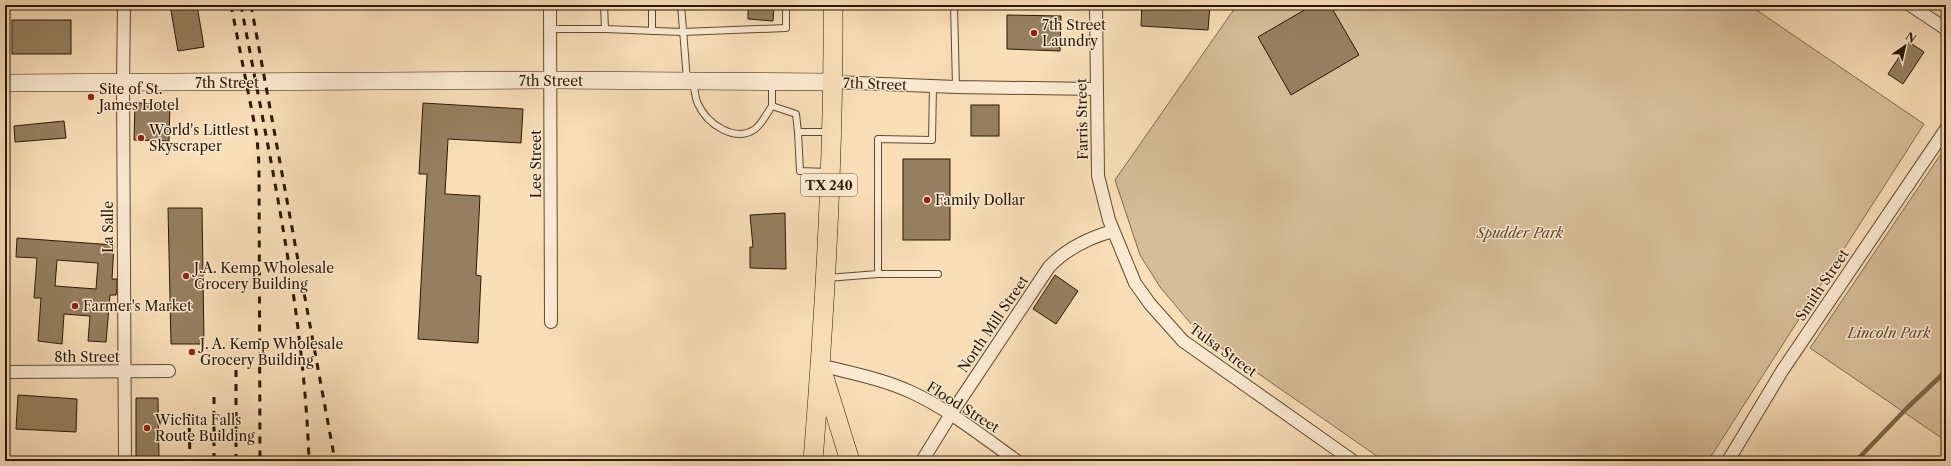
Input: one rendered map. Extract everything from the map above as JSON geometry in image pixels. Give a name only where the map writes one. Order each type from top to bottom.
[{"type":"main road","name":"TX 240","points":[[812,461],[820,366],[831,132],[833,82],[833,5]]},
{"type":"main road","name":"TX 240","points":[[820,366],[850,461]]},
{"type":"street","name":"La Salle","points":[[124,5],[125,461]]},
{"type":"street","name":"Lee Street","points":[[550,5],[551,322]]},
{"type":"street","name":"Farris Street","points":[[1096,5],[1098,176],[1113,231]]},
{"type":"street","points":[[1910,5],[1946,30]]},
{"type":"street","name":"7th Street","points":[[5,83],[550,80],[772,83],[833,82],[956,87],[1097,89]]},
{"type":"street","name":"Smith Street","points":[[1728,461],[1782,371],[1946,129]]},
{"type":"street","name":"North Mill Street","points":[[922,461],[951,414],[1048,267],[1057,258],[1078,244],[1091,237],[1113,231]]},
{"type":"street","name":"Tulsa Street","points":[[1113,231],[1130,272],[1143,296],[1183,341],[1347,459]]},
{"type":"street","name":"Flood Street","points":[[820,366],[870,378],[911,392],[951,414],[1017,461]]},
{"type":"street","name":"8th Street","points":[[5,372],[169,371]]},
{"type":"lane","points":[[604,5],[605,29]]},
{"type":"lane","points":[[652,5],[652,31]]},
{"type":"lane","points":[[681,5],[682,32],[690,82],[697,104],[709,120],[728,132],[743,134],[756,128],[772,106],[772,83]]},
{"type":"lane","points":[[550,28],[682,32],[786,28],[786,5]]},
{"type":"lane","points":[[954,5],[956,87]]},
{"type":"lane","points":[[878,274],[878,139],[932,140],[933,86]]},
{"type":"lane","points":[[772,106],[796,114],[800,171],[829,172]]},
{"type":"lane","points":[[798,132],[831,132]]},
{"type":"lane","points":[[824,278],[878,274],[938,274]]},
{"type":"green space","name":"Spudder Park","points":[[1237,5],[1749,5],[1924,124],[1708,461],[1384,461],[1197,331],[1160,287],[1140,255],[1115,180]]},
{"type":"green space","name":"Lincoln Park","points":[[1946,148],[1946,441],[1810,348]]},
{"type":"building","points":[[170,5],[197,5],[204,47],[178,51]]},
{"type":"building","points":[[748,5],[774,5],[773,21],[748,19]]},
{"type":"building","points":[[1142,5],[1210,5],[1208,30],[1141,26]]},
{"type":"building","points":[[1313,5],[1330,5],[1359,55],[1291,95],[1258,37]]},
{"type":"building","name":"7th Street Laundry","points":[[1007,15],[1061,16],[1060,51],[1007,49]]},
{"type":"building","points":[[12,20],[71,20],[71,54],[12,54]]},
{"type":"building","points":[[1909,42],[1924,52],[1903,84],[1888,74]]},
{"type":"building","points":[[135,103],[170,103],[169,141],[134,140]]},
{"type":"building","points":[[423,103],[523,109],[521,143],[448,139],[445,194],[480,196],[476,275],[481,276],[478,343],[418,339],[427,174],[419,174]]},
{"type":"building","points":[[971,105],[999,105],[999,136],[971,136]]},
{"type":"building","points":[[64,121],[66,138],[15,142],[14,126]]},
{"type":"building","name":"Family Dollar","points":[[903,159],[950,159],[950,240],[903,240]]},
{"type":"building","name":"J.A. Kemp Wholesale Grocery Building","points":[[168,208],[202,208],[204,344],[171,344]]},
{"type":"building","points":[[785,213],[786,269],[750,268],[750,247],[753,247],[750,215]]},
{"type":"building","points":[[17,238],[114,245],[112,279],[117,279],[117,289],[116,295],[110,295],[106,342],[88,341],[90,316],[64,314],[62,344],[38,341],[41,298],[34,298],[37,258],[16,257]],"holes":[[[57,260],[98,263],[96,289],[55,286]]]},
{"type":"building","points":[[1055,275],[1078,291],[1056,324],[1033,309]]},
{"type":"building","points":[[18,395],[77,399],[76,432],[16,429]]},
{"type":"building","name":"Wichita Falls Route Building","points":[[136,398],[158,398],[159,459],[136,459]]},
{"type":"waterway","points":[[1856,461],[1907,408],[1946,371]]},
{"type":"railway","points":[[231,5],[257,137],[259,165],[260,461]]},
{"type":"railway","points":[[241,5],[274,175],[293,289],[306,404],[309,461]]},
{"type":"railway","points":[[251,5],[335,461]]},
{"type":"railway","points":[[236,353],[236,461]]},
{"type":"railway","points":[[214,397],[214,461]]},
{"type":"railway","points":[[189,414],[190,461]]},
{"type":"place","name":"7th Street Laundry","points":[[1034,33]]},
{"type":"place","name":"Site of St. James Hotel","points":[[91,97]]},
{"type":"place","name":"World's Littlest Skyscraper","points":[[141,138]]},
{"type":"place","name":"Family Dollar","points":[[927,200]]},
{"type":"place","name":"J.A. Kemp Wholesale Grocery Building","points":[[186,276]]},
{"type":"place","name":"Farmer's Market","points":[[75,306]]},
{"type":"place","name":"J. A. Kemp Wholesale Grocery Building","points":[[192,352]]},
{"type":"place","name":"Wichita Falls Route Building","points":[[147,428]]}]
